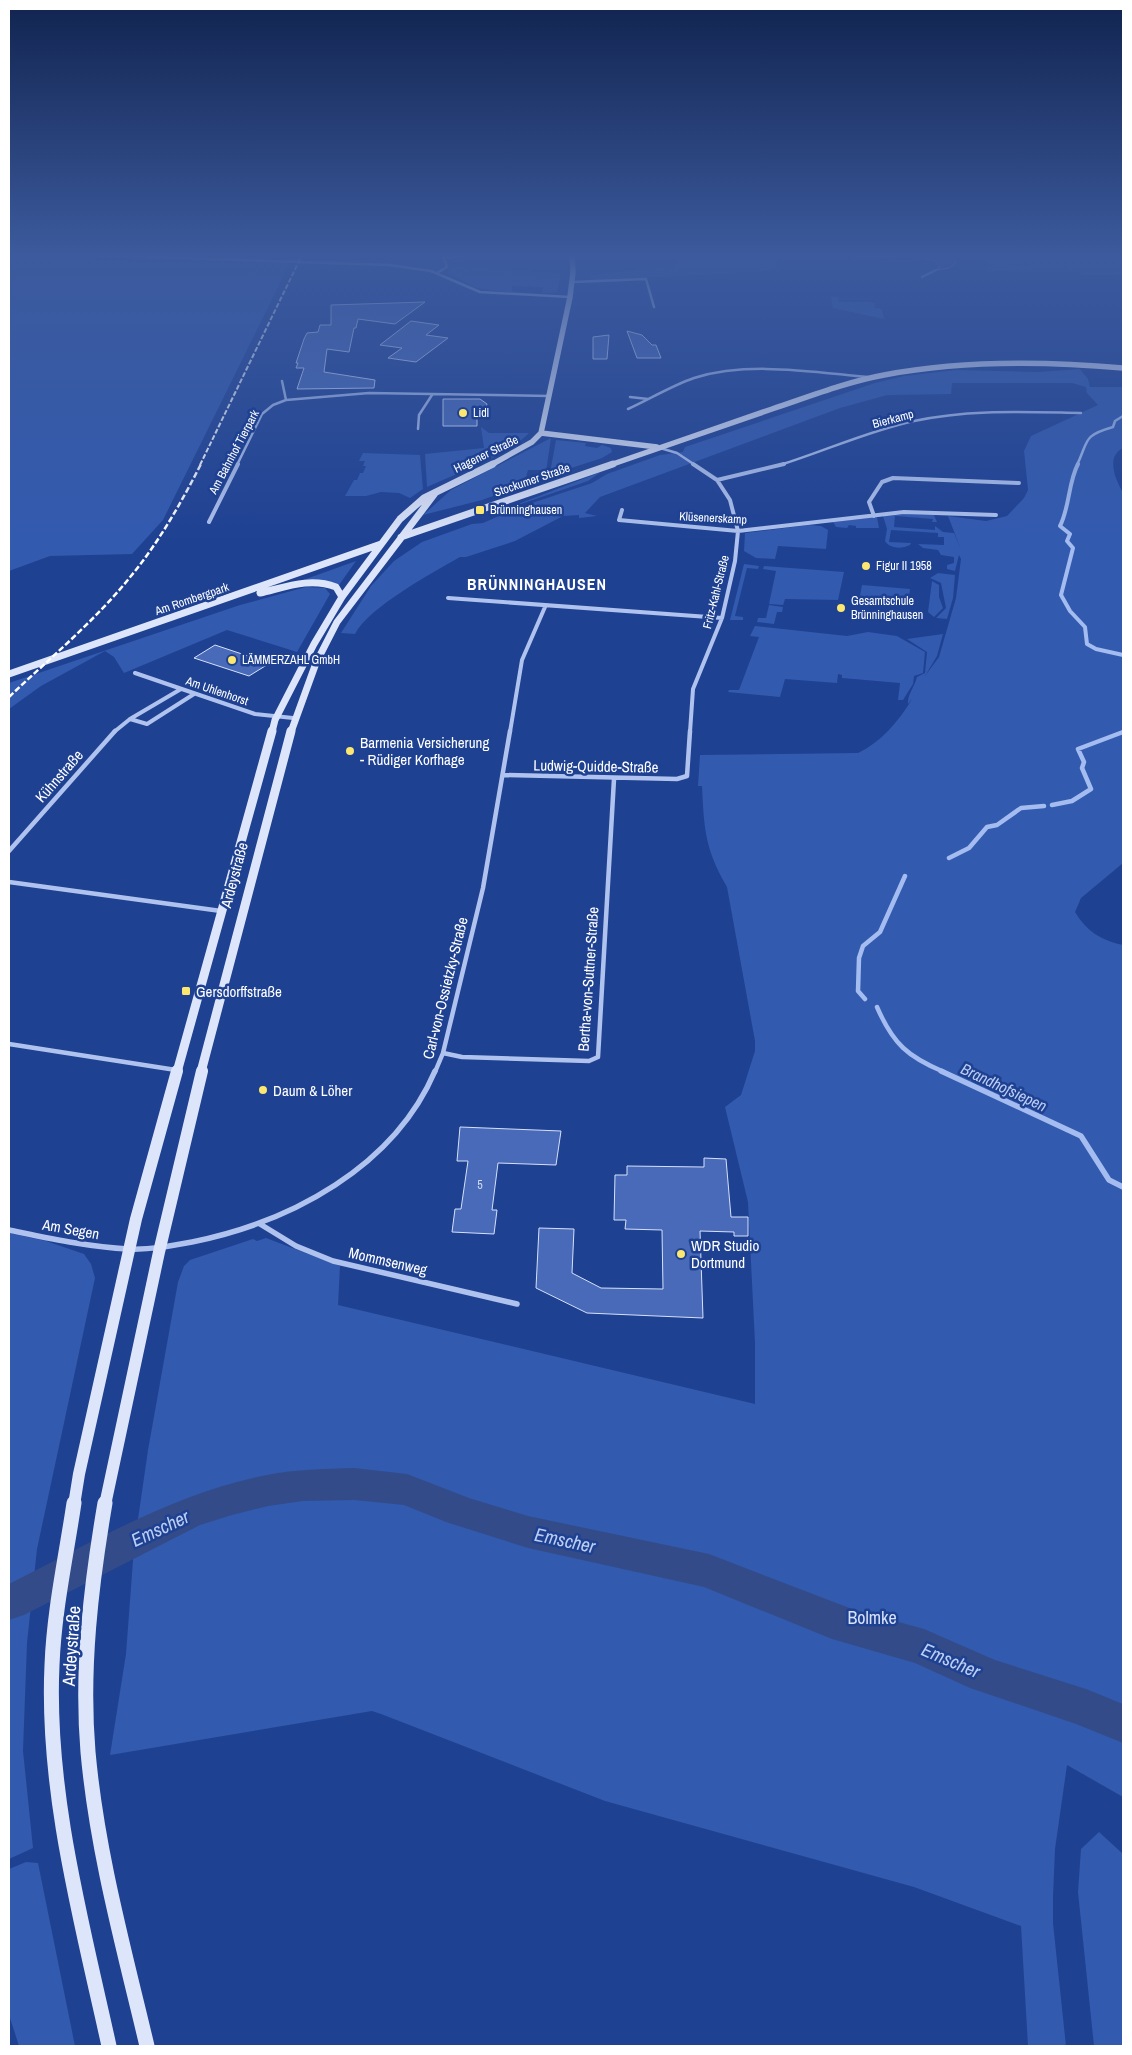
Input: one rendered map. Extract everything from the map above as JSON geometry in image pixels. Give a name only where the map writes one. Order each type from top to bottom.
[{"type":"main road","points":[[541,433],[559,351]]},
{"type":"main road","name":"Stockumer Straße","points":[[382,544],[660,448],[871,378],[935,368],[989,363],[1066,364],[1123,368]]},
{"type":"main road","name":"Stockumer Straße","points":[[541,433],[660,448]]},
{"type":"main road","name":"Hagener Straße","points":[[382,544],[407,512],[417,503],[519,451],[541,433]]},
{"type":"main road","name":"Hagener Straße","points":[[401,537],[437,492]]},
{"type":"main road","name":"Ardeystraße","points":[[147,2046],[92,1797],[86,1709],[87,1658],[102,1522],[159,1248],[200,1074],[293,718],[306,684],[335,625],[361,585],[401,537]]},
{"type":"main road","name":"Ardeystraße","points":[[109,2046],[75,1893],[55,1766],[52,1665],[58,1610],[79,1474],[129,1249],[176,1070],[277,718],[314,644],[342,597],[382,544]]},
{"type":"main road","name":"Am Rombergpark","points":[[9,674],[382,544]]},
{"type":"main road","points":[[222,600],[315,582],[336,587],[342,597]]},
{"type":"street","points":[[628,409],[693,380],[719,374],[794,372],[871,378]]},
{"type":"street","points":[[282,381],[286,400]]},
{"type":"street","name":"Am Bahnhof Tierpark","points":[[209,522],[262,414],[286,400],[344,394],[550,396]]},
{"type":"street","points":[[418,430],[416,421],[432,395]]},
{"type":"street","points":[[630,397],[648,400]]},
{"type":"street","name":"Bierkamp","points":[[717,480],[757,473],[891,427],[915,421],[1006,413],[1081,413]]},
{"type":"street","name":"Fritz-Kahl-Straße","points":[[660,448],[677,453],[717,480],[730,500],[738,531],[735,561],[722,618],[693,689],[687,776]]},
{"type":"street","points":[[874,516],[869,502],[882,482],[893,478],[1019,483]]},
{"type":"street","name":"Klüsenerskamp","points":[[622,510],[619,520],[738,531],[904,512],[996,515]]},
{"type":"street","points":[[448,598],[722,618]]},
{"type":"street","name":"Carl-von-Ossietzky-Straße","points":[[159,1248],[215,1237],[260,1224],[323,1193],[372,1158],[402,1128],[433,1080],[443,1053],[483,888],[503,775],[508,732],[522,660],[545,606]]},
{"type":"street","name":"Am Uhlenhorst","points":[[136,673],[255,714],[277,718],[293,718]]},
{"type":"street","name":"Kühnstraße","points":[[9,851],[90,756],[110,736],[130,720],[181,689]]},
{"type":"street","points":[[130,720],[147,724],[194,694]]},
{"type":"street","name":"Ludwig-Quidde-Straße","points":[[503,775],[614,779],[677,779],[687,776]]},
{"type":"street","name":"Bertha-von-Suttner-Straße","points":[[443,1053],[462,1057],[589,1061],[598,1057],[614,779]]},
{"type":"street","points":[[9,882],[221,912]]},
{"type":"street","points":[[9,1044],[176,1070]]},
{"type":"street","name":"Mommsenweg","points":[[260,1224],[296,1246],[333,1261],[517,1304]]},
{"type":"street","name":"Am Segen","points":[[9,1230],[78,1244],[129,1249]]},
{"type":"street","points":[[129,1249],[159,1248]]},
{"type":"green space","points":[[9,351],[247,351],[163,520],[132,554],[50,556],[9,571]]},
{"type":"green space","name":"Bolmke","points":[[1080,369],[1088,379],[1090,387],[1123,387],[1123,448],[1114,457],[1113,463],[1115,475],[1123,493],[1123,863],[1081,898],[1075,912],[1089,930],[1101,938],[1123,945],[1123,1797],[1067,1765],[1055,1849],[1053,1897],[1053,1923],[1066,2046],[1028,2046],[1021,1926],[914,1887],[605,1801],[372,1711],[110,1755],[126,1654],[134,1547],[148,1450],[178,1282],[184,1266],[190,1260],[253,1239],[257,1241],[266,1238],[340,1266],[338,1305],[755,1404],[755,1343],[748,1202],[725,1107],[741,1095],[755,1051],[755,1041],[727,887],[714,861],[707,838],[702,786],[698,786],[700,755],[858,753],[882,737],[895,723],[912,699],[908,704],[917,677],[925,673],[927,652],[907,639],[943,634],[937,656],[925,676],[939,657],[956,598],[961,559],[959,555],[955,571],[947,569],[947,565],[954,563],[954,557],[941,555],[938,550],[923,548],[918,544],[944,545],[944,537],[938,537],[938,533],[891,530],[889,542],[911,543],[910,545],[896,548],[890,546],[885,541],[887,529],[883,516],[934,515],[937,522],[932,522],[933,519],[895,516],[894,527],[935,530],[935,526],[943,532],[954,533],[960,547],[948,516],[986,521],[1007,516],[1024,498],[1028,490],[1024,451],[1031,436],[1098,405],[1087,393],[1086,387],[1072,383],[952,383],[951,394],[887,395],[840,408],[600,497],[585,513],[597,516],[579,518],[579,515],[563,516],[515,541],[466,557],[460,557],[418,581],[387,602],[362,624],[355,634],[341,633],[371,586],[394,561],[422,542],[472,524],[483,523],[501,515],[513,513],[532,503],[592,483],[607,474],[660,455],[683,452],[685,447],[875,383],[904,376],[956,370],[1038,372]]},
{"type":"green space","points":[[481,427],[489,433],[529,433],[507,450],[481,464],[427,487],[425,454],[484,448]]},
{"type":"green space","points":[[551,438],[546,472],[549,476],[540,479],[542,470],[528,470],[524,485],[482,500],[423,515],[451,490]]},
{"type":"green space","points":[[556,440],[586,443],[585,446],[597,448],[602,445],[611,448],[612,452],[602,458],[553,474],[550,473]]},
{"type":"green space","points":[[363,453],[420,455],[423,489],[410,498],[399,493],[381,492],[366,496],[345,496],[354,480],[357,480],[360,473],[363,473],[366,466],[363,466],[365,461],[359,461]]},
{"type":"green space","points":[[601,472],[588,481],[498,512]]},
{"type":"green space","points":[[877,517],[879,528],[856,528],[856,526],[849,525],[847,528],[836,527],[833,522]]},
{"type":"green space","points":[[809,525],[821,526],[828,530],[826,549],[778,546],[775,559],[756,558],[744,551],[745,533]]},
{"type":"green space","points":[[356,561],[339,585],[292,584]]},
{"type":"green space","points":[[744,564],[759,566],[758,569],[747,568],[735,616],[743,617],[743,620],[730,620]]},
{"type":"green space","points":[[764,566],[844,572],[838,600],[785,599],[783,605],[769,604],[776,571],[763,569]]},
{"type":"green space","points":[[938,573],[955,575],[953,598],[947,619],[936,618],[946,608],[941,583],[930,578]]},
{"type":"green space","points":[[932,581],[939,585],[939,597],[943,608],[934,617],[928,612]]},
{"type":"green space","points":[[862,585],[910,589],[908,605],[859,601]]},
{"type":"green space","points":[[306,587],[325,588],[330,594],[297,652],[227,630],[124,673],[114,657],[105,651],[41,686],[9,709],[9,683],[240,605]]},
{"type":"green space","points":[[769,605],[783,607],[782,612],[777,612],[774,624],[757,622],[758,618],[766,618]]},
{"type":"green space","points":[[755,626],[847,636],[868,632],[897,636],[925,652],[923,673],[914,676],[913,684],[903,700],[898,700],[900,683],[842,678],[842,675],[838,674],[837,683],[785,679],[780,697],[728,692],[729,690],[739,690],[759,637],[750,636]]},
{"type":"green space","points":[[9,1233],[46,1241],[84,1254],[91,1264],[95,1278],[37,1549],[27,1643],[23,1751],[33,1848],[9,1859]]},
{"type":"green space","points":[[1099,1832],[1123,1854],[1123,2046],[1094,2046],[1078,1892],[1081,1849]]},
{"type":"green space","points":[[26,1862],[38,1863],[75,2046],[19,2046],[9,2015],[9,1869]]},
{"type":"building","points":[[300,351],[327,351],[324,372],[375,380],[374,388],[297,389],[304,368],[296,368],[298,363],[296,363]]},
{"type":"building","points":[[398,351],[431,351],[416,362],[388,358]]},
{"type":"building","points":[[593,351],[608,351],[607,359],[593,359]]},
{"type":"building","points":[[634,351],[658,351],[661,358],[637,358]]},
{"type":"building","name":"Lidl","points":[[443,399],[480,399],[487,404],[484,415],[477,415],[477,426],[443,426]]},
{"type":"building","name":"LÄMMERZAHL GmbH","points":[[215,645],[270,663],[249,676],[194,658]]},
{"type":"building","points":[[460,1127],[561,1131],[556,1165],[498,1163],[492,1210],[497,1210],[494,1234],[452,1232],[455,1209],[461,1209],[468,1161],[457,1161]]},
{"type":"building","name":"WDR Studio Dortmund","points":[[704,1158],[726,1159],[731,1217],[748,1217],[748,1236],[734,1236],[734,1232],[700,1231],[703,1318],[587,1313],[536,1288],[539,1228],[574,1229],[572,1273],[601,1288],[663,1289],[662,1230],[625,1229],[626,1220],[614,1220],[615,1175],[627,1175],[627,1166],[704,1167]]},
{"type":"waterway","name":"Brandhofsiepen","points":[[1077,465],[1085,444],[1091,436],[1113,427],[1115,421],[1123,416]]},
{"type":"waterway","name":"Brandhofsiepen","points":[[1078,464],[1072,479],[1066,511],[1060,526],[1070,534],[1067,541],[1073,548],[1061,595],[1070,611],[1085,627],[1087,644],[1096,649],[1123,655]]},
{"type":"waterway","name":"Brandhofsiepen","points":[[1052,805],[1072,801],[1091,789],[1082,768],[1084,762],[1078,749],[1123,732]]},
{"type":"waterway","name":"Brandhofsiepen","points":[[949,858],[969,848],[987,827],[997,825],[1021,808],[1044,806]]},
{"type":"waterway","name":"Brandhofsiepen","points":[[865,999],[858,991],[859,958],[863,946],[880,932],[905,876]]},
{"type":"waterway","name":"Brandhofsiepen","points":[[877,1007],[889,1031],[903,1048],[921,1061],[944,1072]]},
{"type":"waterway","name":"Brandhofsiepen","points":[[941,1071],[1081,1136],[1109,1180],[1123,1187]]},
{"type":"waterway","name":"Emscher","points":[[9,1603],[186,1514],[231,1499],[268,1490],[303,1485],[354,1484],[407,1490],[460,1511],[528,1532],[709,1571],[847,1626],[924,1647],[985,1675],[1086,1708],[1123,1724]]},
{"type":"railway","points":[[200,465],[255,351]]},
{"type":"railway","points":[[9,697],[87,624],[117,593],[151,550],[186,493],[201,464]]},
{"type":"place","name":"Lidl","points":[[463,413]]},
{"type":"place","name":"Brünninghausen","points":[[480,510]]},
{"type":"place","name":"Figur II 1958","points":[[866,566]]},
{"type":"place","name":"Gesamtschule Brünninghausen","points":[[841,608]]},
{"type":"place","name":"LÄMMERZAHL GmbH","points":[[232,660]]},
{"type":"place","name":"Barmenia Versicherung - Rüdiger Korfhage","points":[[350,751]]},
{"type":"place","name":"Gersdorffstraße","points":[[186,991]]},
{"type":"place","name":"Daum & Löher","points":[[263,1090]]},
{"type":"place","name":"WDR Studio Dortmund","points":[[681,1254]]},
{"type":"district","name":"BRÜNNINGHAUSEN","points":[[537,584]]}]
